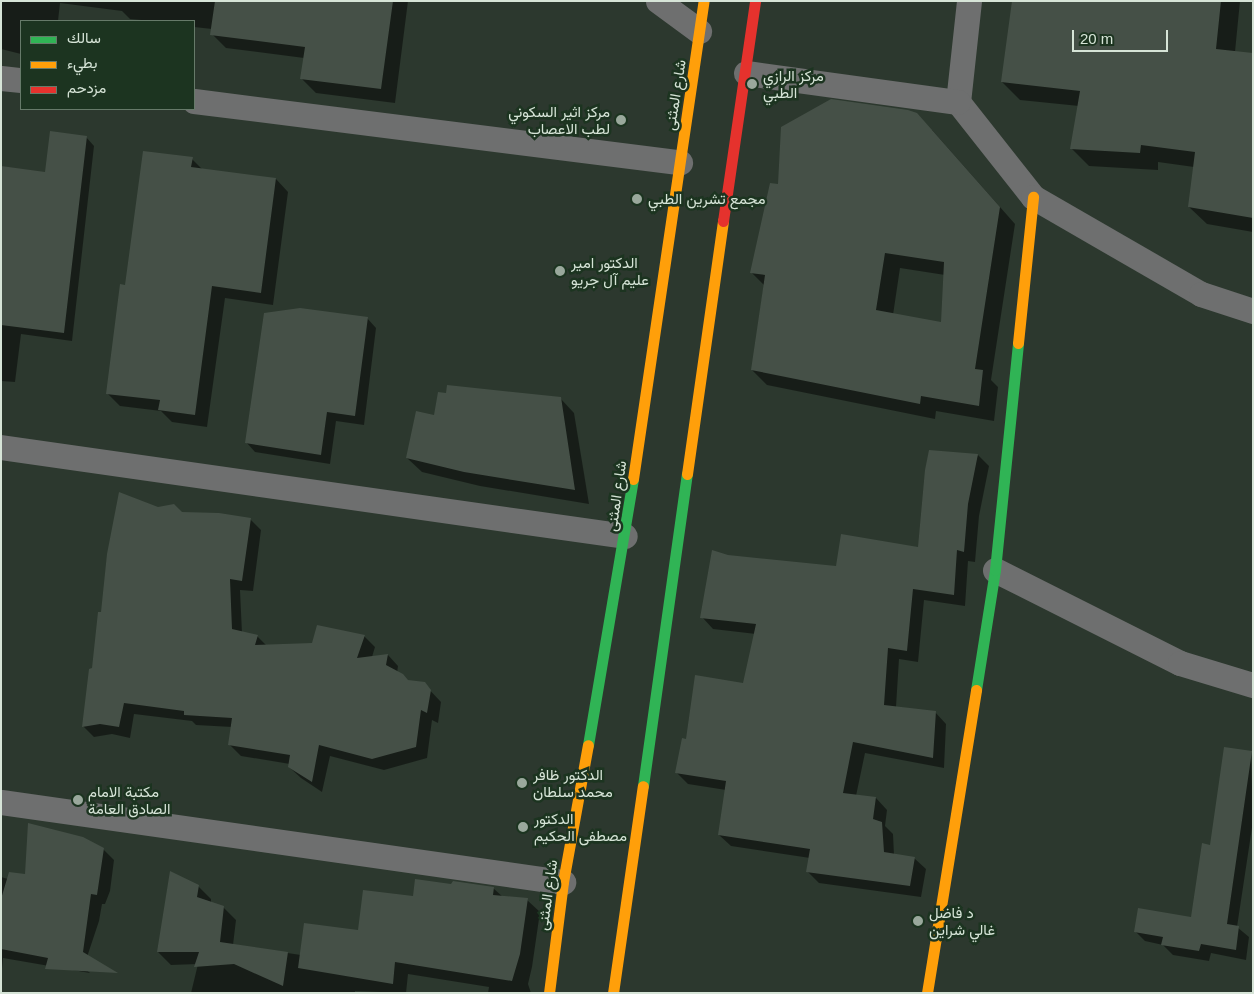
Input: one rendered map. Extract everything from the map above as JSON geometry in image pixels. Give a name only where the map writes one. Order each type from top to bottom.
[{"type":"main road","name":"شارع المثنى","points":[[549,993],[563,882],[625,536],[704,1]]},
{"type":"main road","points":[[613,993],[755,1]]},
{"type":"main road","points":[[927,993],[995,570],[1034,197]]},
{"type":"street","points":[[658,1],[700,31]]},
{"type":"street","points":[[958,102],[968,1]]},
{"type":"street","points":[[746,73],[958,102],[1034,197],[1201,294],[1253,311]]},
{"type":"street","points":[[1,78],[20,80]]},
{"type":"street","points":[[195,101],[680,162]]},
{"type":"street","points":[[1,447],[625,536]]},
{"type":"street","points":[[995,570],[1180,663],[1253,685]]},
{"type":"street","points":[[1,802],[563,882]]},
{"type":"building","points":[[215,1],[393,1],[381,89],[300,79],[305,47],[210,35]]},
{"type":"building","points":[[1012,1],[1221,1],[1216,49],[1253,53],[1253,218],[1188,207],[1195,152],[1141,145],[1140,153],[1070,149],[1080,91],[1001,82]]},
{"type":"building","points":[[831,99],[908,110],[917,113],[1000,207],[975,369],[983,370],[979,406],[921,396],[920,404],[751,370],[765,275],[750,273],[770,183],[778,184],[781,127]],"holes":[[[885,253],[944,262],[941,322],[876,310]]]},
{"type":"building","points":[[50,131],[87,136],[64,333],[1,325],[1,166],[45,172]]},
{"type":"building","points":[[143,151],[193,157],[191,167],[276,178],[261,293],[212,286],[195,415],[158,410],[160,400],[106,394],[120,284],[125,285]]},
{"type":"building","points":[[300,308],[368,317],[355,416],[327,412],[321,455],[245,443],[264,313]]},
{"type":"building","points":[[447,385],[561,397],[575,490],[464,472],[406,458],[416,411],[434,415],[438,392],[446,393]]},
{"type":"building","points":[[929,450],[978,454],[968,504],[964,552],[957,550],[954,595],[913,589],[907,651],[888,648],[884,705],[936,711],[933,758],[853,742],[843,793],[876,797],[873,819],[882,822],[884,852],[915,857],[910,886],[806,872],[810,849],[718,835],[726,781],[675,773],[682,738],[686,739],[695,675],[743,683],[756,624],[700,618],[712,550],[728,555],[836,566],[841,534],[918,547],[925,470]]},
{"type":"building","points":[[119,492],[158,507],[174,504],[182,512],[219,513],[251,518],[242,581],[230,579],[232,629],[258,635],[255,645],[312,643],[317,625],[365,635],[357,658],[388,654],[386,665],[403,674],[408,680],[425,682],[431,690],[427,713],[421,710],[416,747],[372,759],[319,745],[312,782],[288,767],[290,755],[228,745],[232,718],[184,715],[184,711],[124,703],[119,727],[100,724],[82,727],[89,669],[92,668],[98,612],[101,612],[107,554]]},
{"type":"building","points":[[1224,747],[1252,751],[1227,924],[1239,926],[1236,950],[1201,944],[1199,951],[1161,945],[1163,937],[1134,932],[1138,908],[1191,917],[1202,843],[1210,845]]},
{"type":"building","points":[[28,823],[83,837],[104,848],[97,895],[91,894],[83,952],[118,973],[45,969],[48,958],[1,949],[1,899],[9,872],[25,874]]},
{"type":"building","points":[[170,871],[199,885],[197,897],[224,906],[220,942],[288,952],[283,986],[234,964],[194,967],[199,952],[157,952]]},
{"type":"building","points":[[415,879],[451,884],[453,881],[494,887],[493,895],[528,898],[520,954],[512,981],[395,962],[393,984],[298,968],[304,923],[358,930],[363,890],[413,896]]},
{"type":"traffic: fast","points":[[976,690],[995,570],[1018,343]]},
{"type":"traffic: fast","points":[[643,786],[687,474]]},
{"type":"traffic: fast","points":[[588,745],[633,479]]},
{"type":"traffic: slow","points":[[633,479],[704,1]]},
{"type":"traffic: slow","points":[[1018,343],[1033,197]]},
{"type":"traffic: slow","points":[[687,474],[723,221]]},
{"type":"traffic: slow","points":[[927,993],[976,690]]},
{"type":"traffic: slow","points":[[549,993],[563,882],[588,745]]},
{"type":"traffic: slow","points":[[613,993],[643,786]]},
{"type":"traffic: jam","points":[[723,221],[755,1]]},
{"type":"place","name":"مركز الرازي الطبي","points":[[752,84]]},
{"type":"place","name":"مركز اثير السكوني لطب الاعصاب","points":[[621,120]]},
{"type":"place","name":"مجمع تشرين الطبي","points":[[637,199]]},
{"type":"place","name":"الدكتور امير عليم آل جريو","points":[[560,271]]},
{"type":"place","name":"الدكتور ظافر محمد سلطان","points":[[522,783]]},
{"type":"place","name":"مكتبة الامام الصادق العامة","points":[[78,800]]},
{"type":"place","name":"الدكتور مصطفى الحكيم","points":[[523,827]]},
{"type":"place","name":"د فاضل غالي شراين","points":[[918,921]]}]
